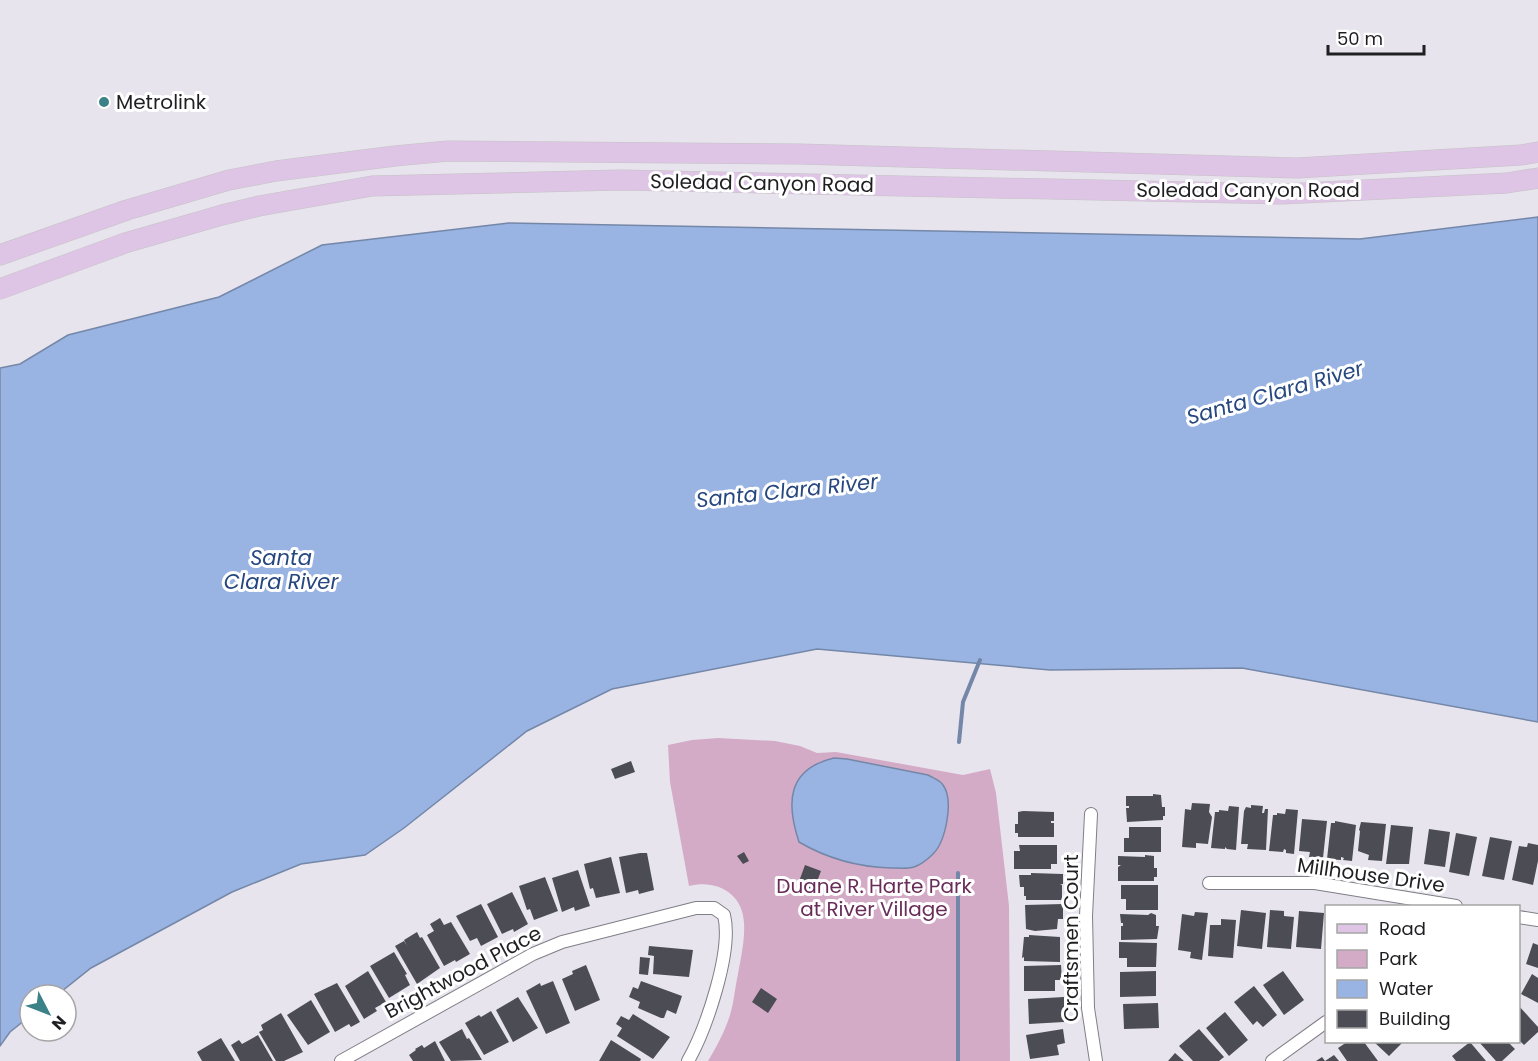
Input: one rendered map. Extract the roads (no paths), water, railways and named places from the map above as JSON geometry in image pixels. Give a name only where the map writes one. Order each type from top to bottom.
[{"type":"main road","name":"Soledad Canyon Road","points":[[0,255],[127,210],[229,180],[276,171],[448,151],[799,154],[1297,168],[1521,155],[1538,152]]},
{"type":"main road","points":[[638,180],[645,172],[655,168],[781,169],[790,167],[796,162],[799,154]]},
{"type":"main road","points":[[1418,188],[1420,161]]},
{"type":"main road","name":"Soledad Canyon Road","points":[[0,289],[125,243],[222,215],[372,186],[638,180],[1282,194],[1507,183],[1538,178]]},
{"type":"street","name":"Craftsmen Court","points":[[1091,814],[1086,916],[1088,1008],[1096,1061]]},
{"type":"street","name":"Millhouse Drive","points":[[1209,883],[1314,883],[1388,901],[1442,905]]},
{"type":"street","name":"Brightwood Place","points":[[340,1061],[533,954],[562,942],[696,908],[714,908],[724,915],[727,927],[718,986],[701,1039],[688,1061]]},
{"type":"street","points":[[1520,917],[1538,920]]},
{"type":"street","points":[[1272,1061],[1325,1023]]},
{"type":"water","name":"Santa Clara River","points":[[1538,217],[1538,722],[1242,668],[1050,670],[817,649],[612,689],[527,731],[404,828],[365,855],[301,864],[232,892],[91,968],[72,983],[18,983],[18,1026],[0,1046],[0,368],[20,364],[68,335],[219,297],[322,245],[509,223],[1360,239]]},
{"type":"water","points":[[834,758],[928,775],[942,783],[948,800],[947,820],[942,840],[933,854],[914,867],[878,867],[855,864],[832,857],[799,842],[792,814],[794,790],[799,779],[807,770],[818,763]]},
{"type":"waterway","points":[[959,742],[963,702],[980,660]]},
{"type":"waterway","points":[[958,873],[958,1061]]},
{"type":"place","name":"Metrolink","points":[[104,102]]},
{"type":"park label","name":"Duane R. Harte Park at River Village","points":[[874,898]]}]
